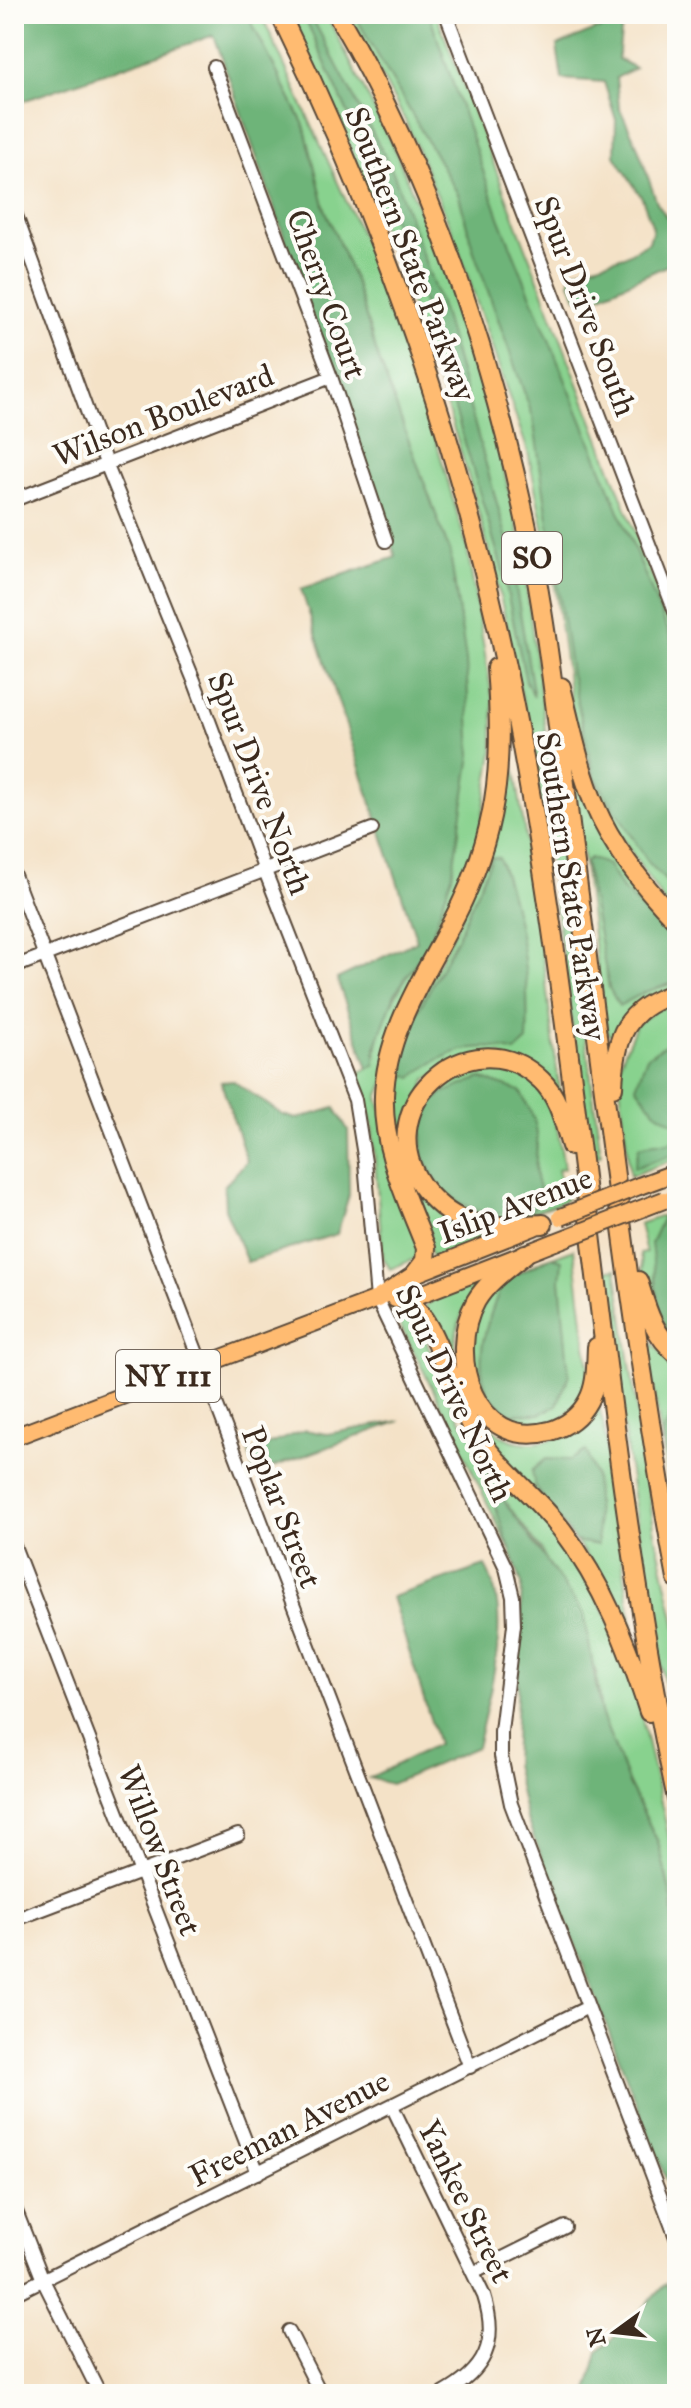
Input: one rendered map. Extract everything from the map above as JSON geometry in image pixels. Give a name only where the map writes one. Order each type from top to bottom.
[{"type":"highway","name":"Southern State Parkway","points":[[278,14],[300,56],[375,227],[409,320],[442,418],[490,597],[510,688],[542,867],[644,1629],[677,1801]]},
{"type":"highway","name":"Southern State Parkway","points":[[337,14],[415,168],[448,247],[476,331],[523,508],[540,607],[640,1369],[677,1579]]},
{"type":"highway","points":[[415,1274],[425,1261],[426,1248],[395,1170],[386,1131],[384,1095],[390,1055],[402,1018],[464,899],[493,813],[501,727],[490,597]]},
{"type":"highway","points":[[540,607],[579,758],[595,806],[617,847],[642,882],[677,921]]},
{"type":"highway","points":[[611,1134],[618,1042],[626,1025],[641,1009],[659,997],[677,993]]},
{"type":"highway","points":[[543,1224],[491,1226],[469,1222],[448,1212],[417,1178],[408,1156],[406,1130],[412,1107],[423,1088],[440,1073],[460,1063],[481,1058],[503,1059],[523,1067],[542,1081],[558,1103],[586,1194]]},
{"type":"highway","points":[[625,1237],[652,1324],[663,1343],[677,1354]]},
{"type":"highway","points":[[525,1254],[477,1298],[467,1319],[462,1344],[464,1371],[473,1393],[485,1413],[501,1427],[521,1433],[542,1433],[563,1428],[578,1416],[589,1400],[595,1378],[600,1304]]},
{"type":"highway","points":[[406,1300],[417,1307],[426,1319],[455,1394],[474,1431],[561,1528],[590,1570],[614,1615],[635,1668],[677,1801]]},
{"type":"main road","name":"Islip Avenue","points":[[14,1437],[377,1299],[415,1274],[677,1172]]},
{"type":"main road","name":"Islip Avenue","points":[[377,1299],[406,1300],[673,1198]]},
{"type":"street","name":"Spur Drive South","points":[[446,14],[677,617]]},
{"type":"street","name":"Cherry Court","points":[[214,67],[331,377],[386,541]]},
{"type":"street","name":"Spur Drive North","points":[[14,210],[107,466],[195,683],[355,1100],[365,1162],[377,1299],[491,1533],[510,1581],[514,1625],[501,1731],[505,1781],[511,1804],[586,2008],[677,2240]]},
{"type":"street","name":"Wilson Boulevard","points":[[14,500],[331,377]]},
{"type":"street","points":[[14,967],[372,829]]},
{"type":"street","name":"Poplar Street","points":[[14,875],[470,2067]]},
{"type":"street","name":"Willow Street","points":[[14,1546],[258,2173]]},
{"type":"street","points":[[14,1920],[238,1835]]},
{"type":"street","name":"Freeman Avenue","points":[[14,2294],[586,2008]]},
{"type":"street","name":"Yankee Street","points":[[392,2106],[490,2314],[490,2337],[477,2370],[443,2394]]},
{"type":"street","points":[[14,2206],[43,2280],[100,2394]]},
{"type":"street","points":[[473,2273],[565,2227]]},
{"type":"street","points":[[289,2331],[321,2394]]},
{"type":"green space","points":[[14,14],[247,14],[304,125],[325,209],[356,284],[378,357],[450,553],[466,660],[471,755],[452,876],[429,943],[395,994],[375,1048],[375,1064],[368,1069],[337,979],[417,941],[301,589],[396,557],[214,35],[14,104]]},
{"type":"green space","points":[[247,14],[262,16],[377,269],[427,409],[467,548],[493,702],[493,753],[477,848],[378,1098],[420,1248],[419,1257],[390,1269],[383,1257],[372,1125],[359,1073],[375,1064],[386,1015],[429,943],[450,553],[378,357],[356,284],[325,209],[304,125]]},
{"type":"green space","points":[[291,14],[326,14],[395,150],[451,286],[492,420],[520,538],[601,1155],[589,1156],[536,774],[488,547],[448,410],[401,276]]},
{"type":"green space","points":[[303,14],[310,14],[393,172],[443,312],[509,546],[534,697],[526,682],[502,568],[423,302],[383,191]]},
{"type":"green space","points":[[349,14],[436,14],[677,641],[677,916],[664,902],[604,810],[572,710],[555,586],[528,452],[452,230],[406,122]]},
{"type":"green space","points":[[354,14],[429,14],[500,220],[677,653],[677,893],[648,862],[594,776],[571,674],[533,417],[473,249],[459,196]]},
{"type":"green space","points":[[622,25],[618,59],[635,68],[616,78],[619,107],[637,145],[657,203],[674,228],[677,227],[677,261],[592,299],[577,298],[570,282],[571,272],[624,256],[649,242],[653,228],[642,198],[615,156],[616,120],[604,82],[562,79],[557,46],[595,30]]},
{"type":"green space","points":[[504,757],[511,758],[516,776],[560,1094],[500,1054],[426,1079],[403,1166],[481,1231],[481,1242],[437,1261],[431,1255],[391,1132],[391,1082],[397,1047],[461,918]]},
{"type":"green space","points":[[574,787],[582,787],[644,897],[677,931],[677,991],[615,1036],[608,1034],[602,1005]]},
{"type":"green space","points":[[492,857],[499,858],[518,925],[527,994],[527,1041],[515,1052],[474,1048],[436,1061],[412,1077],[399,1073],[409,1028],[458,936]]},
{"type":"green space","points":[[590,858],[608,865],[622,889],[677,942],[677,982],[645,992],[619,1006],[609,988],[585,862]]},
{"type":"green space","points":[[677,1004],[677,1158],[630,1176],[618,1068],[636,1025],[658,1009]]},
{"type":"green space","points":[[677,1037],[677,1125],[656,1112],[636,1086],[647,1057]]},
{"type":"green space","points":[[480,1065],[521,1075],[544,1096],[557,1127],[564,1168],[558,1170],[566,1200],[520,1216],[483,1218],[463,1212],[441,1196],[420,1169],[412,1137],[420,1104],[441,1079]]},
{"type":"green space","points":[[480,1078],[520,1091],[533,1118],[537,1136],[537,1181],[545,1198],[531,1210],[487,1215],[443,1195],[423,1156],[421,1112],[443,1093]]},
{"type":"green space","points":[[233,1081],[283,1115],[296,1119],[335,1108],[348,1130],[349,1195],[337,1234],[247,1262],[225,1209],[224,1186],[247,1161],[221,1082]]},
{"type":"green space","points":[[677,1136],[677,1153],[634,1168],[639,1147],[669,1143]]},
{"type":"green space","points":[[677,1211],[677,1351],[647,1300],[640,1254],[646,1253],[639,1224]]},
{"type":"green space","points":[[677,1214],[677,1345],[659,1315],[651,1243],[663,1217]]},
{"type":"green space","points":[[574,1249],[589,1369],[585,1396],[553,1428],[503,1424],[480,1402],[468,1368],[469,1333],[492,1288],[539,1262]]},
{"type":"green space","points":[[552,1257],[562,1260],[560,1280],[569,1377],[557,1405],[541,1414],[508,1414],[487,1391],[481,1363],[484,1335],[503,1281]]},
{"type":"green space","points":[[507,1264],[475,1292],[465,1306],[455,1346],[458,1377],[470,1404],[488,1426],[511,1440],[538,1443],[565,1433],[593,1407],[599,1407],[632,1627],[624,1628],[601,1580],[572,1536],[477,1428],[450,1376],[425,1306],[435,1299],[433,1295]]},
{"type":"green space","points":[[616,1269],[654,1528],[677,1632],[677,1747],[644,1569],[619,1390],[604,1271]]},
{"type":"green space","points":[[415,1312],[452,1407],[486,1457],[540,1516],[584,1572],[617,1636],[637,1697],[677,1873],[677,1976],[672,1900],[658,1842],[629,1784],[601,1713],[596,1672],[541,1550],[485,1474],[514,1559],[398,1321]]},
{"type":"green space","points":[[646,1343],[652,1343],[677,1364],[677,1533]]},
{"type":"green space","points":[[677,1411],[677,1496],[662,1434],[670,1417]]},
{"type":"green space","points":[[400,1421],[254,1474],[249,1452],[305,1430],[327,1434]]},
{"type":"green space","points":[[586,1451],[595,1477],[598,1545],[575,1541],[535,1486],[532,1471],[546,1459],[570,1460]]},
{"type":"green space","points":[[483,1471],[584,1614],[601,1713],[629,1784],[658,1842],[672,1900],[677,1976],[672,2021],[677,2050],[677,2208],[526,1817],[514,1764],[522,1584]]},
{"type":"green space","points":[[485,1566],[498,1608],[498,1632],[492,1680],[477,1747],[391,1784],[369,1778],[438,1744],[392,1597]]},
{"type":"green space","points":[[666,2283],[677,2310],[677,2394],[588,2391],[598,2352],[629,2324]]}]
